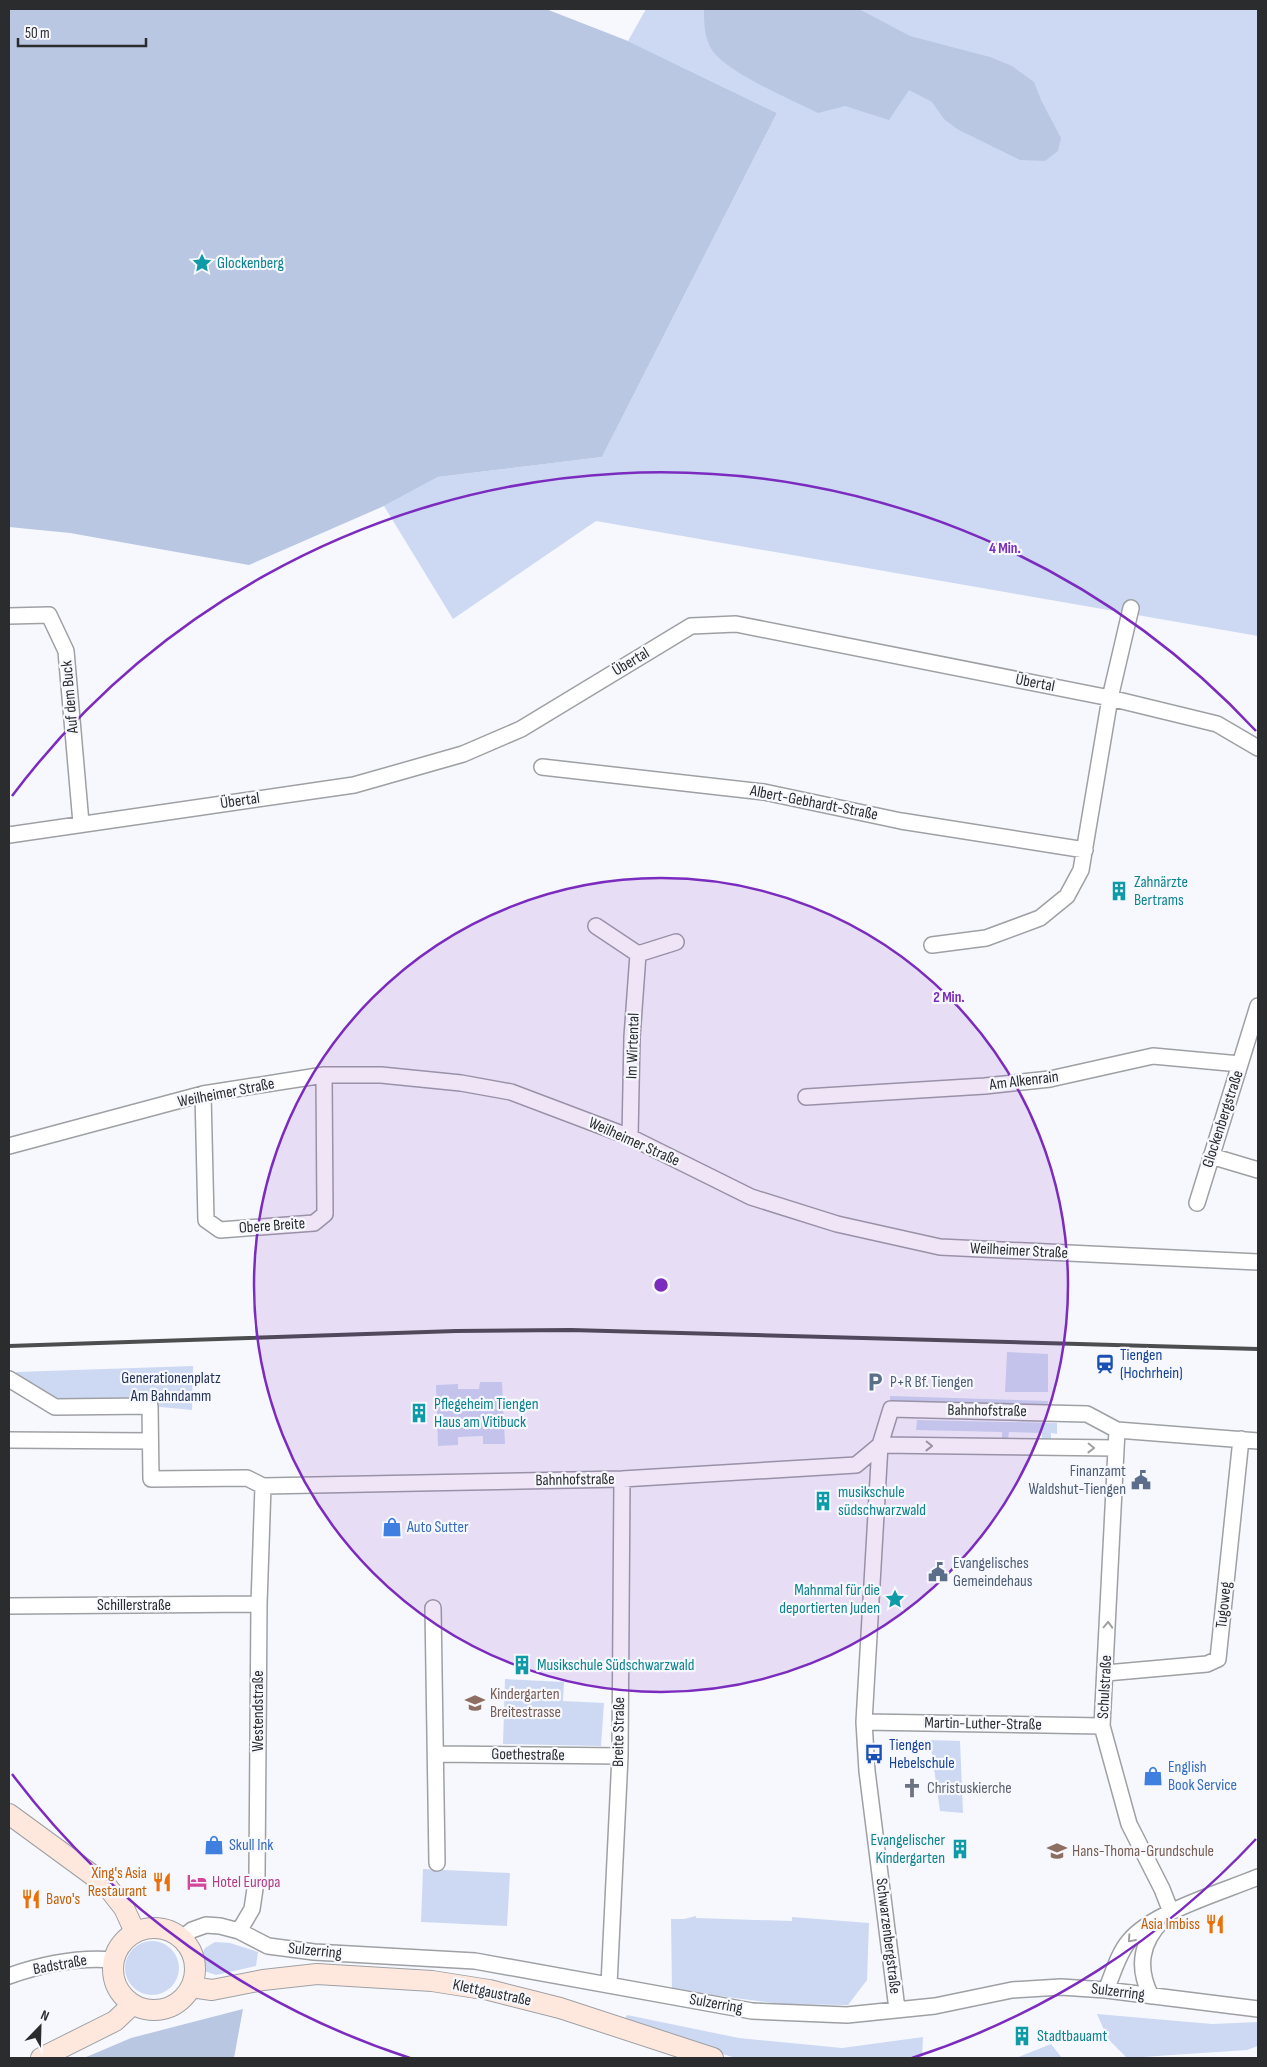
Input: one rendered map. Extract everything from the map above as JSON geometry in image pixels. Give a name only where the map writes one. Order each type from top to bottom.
[{"type":"main road","points":[[9,1814],[106,1885],[124,1908],[135,1932]]},
{"type":"main road","points":[[146,1928],[160,1928],[182,1938],[194,1958],[194,1975],[191,1987],[180,2002],[166,2009],[151,2011],[132,2005],[123,1997],[115,1983],[113,1960],[116,1950],[122,1942],[135,1932],[146,1928]]},
{"type":"main road","name":"Klettgaustraße","points":[[191,1987],[212,1990],[264,1980],[317,1974],[432,1981],[489,1990],[560,2008],[713,2058]]},
{"type":"main road","points":[[41,2058],[115,2021],[132,2005]]},
{"type":"street","points":[[932,944],[986,938],[1040,918],[1067,896],[1081,870],[1110,698],[1132,608]]},
{"type":"street","name":"Auf dem Buck","points":[[9,616],[49,615],[66,651],[81,823]]},
{"type":"street","name":"Übertal","points":[[9,835],[81,823],[354,785],[463,754],[522,729],[691,626],[736,624],[1110,698],[1216,724],[1258,748]]},
{"type":"street","name":"Albert-Gebhardt-Straße","points":[[542,767],[764,792],[901,821],[1084,850]]},
{"type":"street","points":[[596,926],[638,954],[676,942]]},
{"type":"street","name":"Im Wirtental","points":[[630,1138],[632,1037],[638,954]]},
{"type":"street","name":"Glockenbergstraße","points":[[1198,1203],[1258,1006]]},
{"type":"street","name":"Am Alkenrain","points":[[806,1097],[985,1086],[1050,1079],[1153,1056],[1240,1064]]},
{"type":"street","name":"Weilheimer Straße","points":[[9,1146],[203,1094],[324,1075],[381,1075],[461,1083],[511,1092],[630,1138],[751,1197],[837,1224],[940,1247],[1258,1262]]},
{"type":"street","name":"Obere Breite","points":[[203,1094],[206,1220],[220,1230],[314,1223],[325,1214],[324,1075]]},
{"type":"street","points":[[1211,1156],[1258,1170]]},
{"type":"street","points":[[9,1379],[55,1407],[150,1406],[151,1479],[247,1478],[263,1486]]},
{"type":"street","name":"Bahnhofstraße","points":[[263,1486],[622,1479],[856,1465],[880,1445],[891,1409],[1088,1414],[1117,1430],[1258,1441]]},
{"type":"street","points":[[880,1445],[1115,1448],[1117,1430]]},
{"type":"street","name":"Tugoweg","points":[[1106,1674],[1207,1664],[1218,1659],[1242,1439]]},
{"type":"street","points":[[9,1440],[150,1441]]},
{"type":"street","name":"Schwarzenbergstraße","points":[[880,1445],[864,1722],[867,1771],[897,2009]]},
{"type":"street","name":"Schulstraße","points":[[1115,1448],[1106,1674],[1102,1726],[1129,1824],[1162,1889],[1171,1912]]},
{"type":"street","name":"Breite Straße","points":[[608,1985],[620,1756],[622,1479]]},
{"type":"street","name":"Westendstraße","points":[[238,1931],[252,1909],[258,1875],[259,1604],[263,1486]]},
{"type":"street","name":"Schillerstraße","points":[[9,1606],[259,1604]]},
{"type":"street","points":[[434,1608],[437,1863]]},
{"type":"street","name":"Martin-Luther-Straße","points":[[864,1722],[1102,1726]]},
{"type":"street","name":"Goethestraße","points":[[436,1754],[620,1756]]},
{"type":"street","points":[[1103,1990],[1128,1942],[1141,1928],[1171,1912],[1258,1877]]},
{"type":"street","points":[[1151,1996],[1142,1980],[1146,1942],[1156,1926],[1171,1912]]},
{"type":"street","name":"Sulzerring","points":[[182,1938],[192,1930],[206,1925],[220,1926],[238,1931],[268,1946],[314,1952],[474,1961],[752,2010],[847,2014],[935,2006],[1012,1990],[1061,1987],[1103,1990],[1258,2009]]},
{"type":"street","name":"Badstraße","points":[[9,1976],[60,1961],[91,1958],[113,1960]]},
{"type":"green space","points":[[646,9],[1258,9],[1258,636],[596,521],[453,619],[384,506],[438,477],[602,457],[777,113],[628,41]]},
{"type":"green space","points":[[1007,1352],[1048,1354],[1048,1392],[1005,1392]]},
{"type":"green space","name":"Generationenplatz Am Bahndamm","points":[[193,1366],[192,1410],[150,1406],[55,1407],[19,1386],[16,1372]]},
{"type":"green space","points":[[480,1382],[502,1382],[505,1444],[483,1444],[483,1436],[458,1437],[458,1445],[438,1446],[436,1385],[458,1384],[458,1389],[479,1389]]},
{"type":"green space","points":[[890,1396],[1048,1401],[1047,1408],[890,1403]]},
{"type":"green space","points":[[917,1420],[1057,1423],[1057,1434],[1051,1433],[1051,1439],[1042,1439],[1042,1433],[1009,1432],[1008,1439],[1002,1439],[1002,1432],[916,1430]]},
{"type":"green space","points":[[505,1679],[564,1682],[563,1701],[604,1703],[601,1746],[503,1744]]},
{"type":"green space","points":[[930,1740],[960,1741],[963,1813],[940,1811]]},
{"type":"green space","points":[[423,1869],[510,1873],[507,1926],[421,1922]]},
{"type":"green space","points":[[696,1916],[696,1918],[792,1921],[792,1917],[869,1923],[867,1980],[848,2005],[782,2004],[672,1990],[671,1919],[684,1919]]},
{"type":"green space","points":[[147,1941],[157,1941],[167,1945],[175,1953],[179,1968],[175,1983],[167,1991],[157,1995],[147,1995],[137,1991],[129,1983],[125,1973],[125,1963],[129,1953],[137,1945]]},
{"type":"green space","points":[[215,1942],[230,1943],[258,1952],[256,1966],[216,1975],[204,1971],[200,1959],[205,1948]]},
{"type":"green space","points":[[1097,2014],[1212,2024],[1258,2022],[1258,2046],[1247,2050],[1127,2058],[1108,2039]]},
{"type":"green space","points":[[627,2015],[739,2038],[842,2048],[923,2037],[922,2058],[736,2058],[622,2025]]},
{"type":"green space","points":[[1051,2044],[1062,2058],[1016,2058]]},
{"type":"shaded area","points":[[9,9],[546,9],[628,41],[777,113],[602,457],[438,477],[384,506],[249,565],[70,533],[9,527]]},
{"type":"shaded area","points":[[704,9],[859,9],[910,36],[990,57],[1012,66],[1034,82],[1041,100],[1061,138],[1058,151],[1045,161],[1020,160],[957,129],[944,119],[932,102],[909,90],[889,120],[845,106],[818,113],[746,77],[720,59],[712,50],[707,40],[704,25]]},
{"type":"shaded area","points":[[243,2009],[234,2058],[84,2058],[131,2038]]},
{"type":"railway","points":[[9,1346],[456,1331],[571,1330],[1258,1349]]},
{"type":"place","name":"Glockenberg","points":[[202,263]]},
{"type":"place","name":"Zahnärzte Bertrams","points":[[1119,891]]},
{"type":"place","name":"Tiengen (Hochrhein)","points":[[1105,1364]]},
{"type":"place","name":"P+R Bf. Tiengen","points":[[875,1382]]},
{"type":"place","name":"Pflegeheim Tiengen Haus am Vitibuck","points":[[419,1413]]},
{"type":"place","name":"Finanzamt Waldshut-Tiengen","points":[[1141,1480]]},
{"type":"place","name":"musikschule südschwarzwald","points":[[823,1501]]},
{"type":"place","name":"Auto Sutter","points":[[392,1527]]},
{"type":"place","name":"Evangelisches Gemeindehaus","points":[[938,1572]]},
{"type":"place","name":"Mahnmal für die deportierten Juden","points":[[895,1599]]},
{"type":"place","name":"Musikschule Südschwarzwald","points":[[522,1665]]},
{"type":"place","name":"Kindergarten Breitestrasse","points":[[475,1703]]},
{"type":"place","name":"Tiengen Hebelschule","points":[[874,1754]]},
{"type":"place","name":"English Book Service","points":[[1153,1776]]},
{"type":"place","name":"Christuskierche","points":[[912,1788]]},
{"type":"place","name":"Skull Ink","points":[[214,1845]]},
{"type":"place","name":"Evangelischer Kindergarten","points":[[960,1849]]},
{"type":"place","name":"Hans-Thoma-Grundschule","points":[[1057,1851]]},
{"type":"place","name":"Xing's Asia Restaurant","points":[[162,1882]]},
{"type":"place","name":"Hotel Europa","points":[[197,1882]]},
{"type":"place","name":"Bavo's","points":[[31,1899]]},
{"type":"place","name":"Asia Imbiss","points":[[1215,1924]]},
{"type":"place","name":"Stadtbauamt","points":[[1022,2036]]}]
